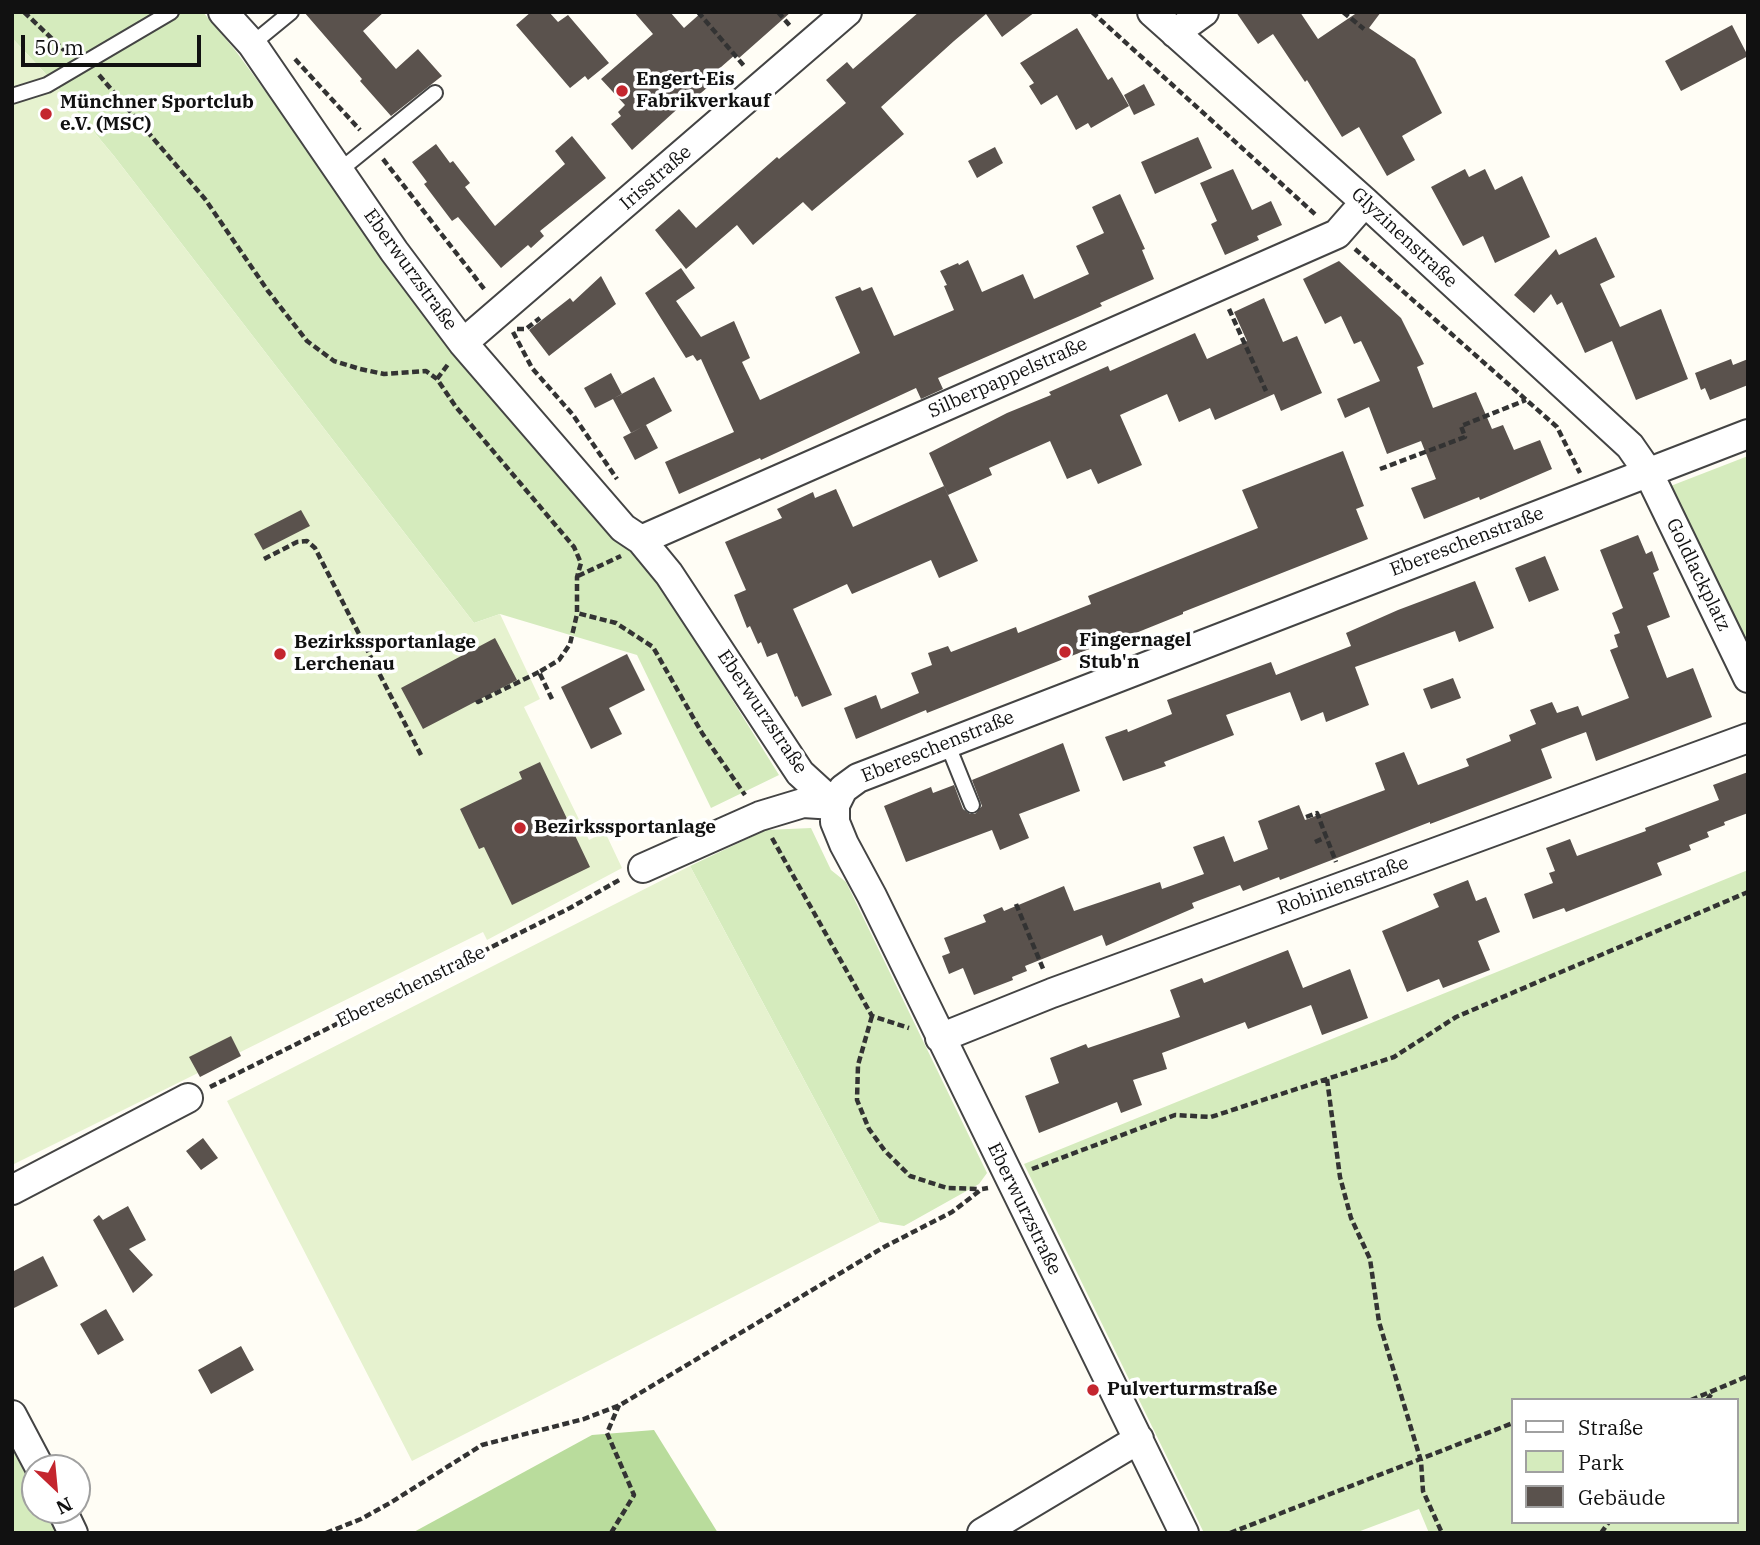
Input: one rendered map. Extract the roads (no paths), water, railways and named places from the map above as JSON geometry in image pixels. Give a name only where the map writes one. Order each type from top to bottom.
[{"type":"street","name":"Eberwurzstraße","points":[[223,12],[260,37],[339,171],[394,251],[463,343],[623,528],[641,540],[676,584],[800,773],[835,804],[835,822],[844,844],[1184,1533]]},
{"type":"street","name":"Irisstraße","points":[[463,343],[847,12]]},
{"type":"street","name":"Glyzinenstraße","points":[[1152,12],[1365,202],[1630,446],[1648,472]]},
{"type":"street","points":[[1175,33],[1204,12]]},
{"type":"street","name":"Silberpappelstraße","points":[[641,540],[1337,234],[1365,202]]},
{"type":"street","name":"Ebereschenstraße","points":[[835,804],[843,789],[858,778],[1748,434]]},
{"type":"street","name":"Goldlackplatz","points":[[1648,472],[1748,678]]},
{"type":"street","name":"Robinienstraße","points":[[940,1038],[1052,993],[1748,738]]},
{"type":"street","points":[[643,867],[760,816],[803,803],[835,804]]},
{"type":"street","points":[[12,1190],[188,1098]]},
{"type":"street","points":[[12,1415],[33,1454]]},
{"type":"street","points":[[982,1533],[1139,1439]]},
{"type":"lane","points":[[12,96],[47,85],[89,63],[171,12]]},
{"type":"lane","points":[[260,37],[291,12]]},
{"type":"lane","points":[[339,171],[435,93]]},
{"type":"lane","points":[[947,743],[972,805]]},
{"type":"place","name":"Engert-Eis Fabrikverkauf","points":[[622,91]]},
{"type":"place","name":"Münchner Sportclub e.V. (MSC)","points":[[46,114]]},
{"type":"place","name":"Fingernagel Stub'n","points":[[1065,652]]},
{"type":"place","name":"Bezirkssportanlage Lerchenau","points":[[280,654]]},
{"type":"place","name":"Bezirkssportanlage","points":[[520,828]]},
{"type":"place","name":"Pulverturmstraße","points":[[1093,1390]]}]
